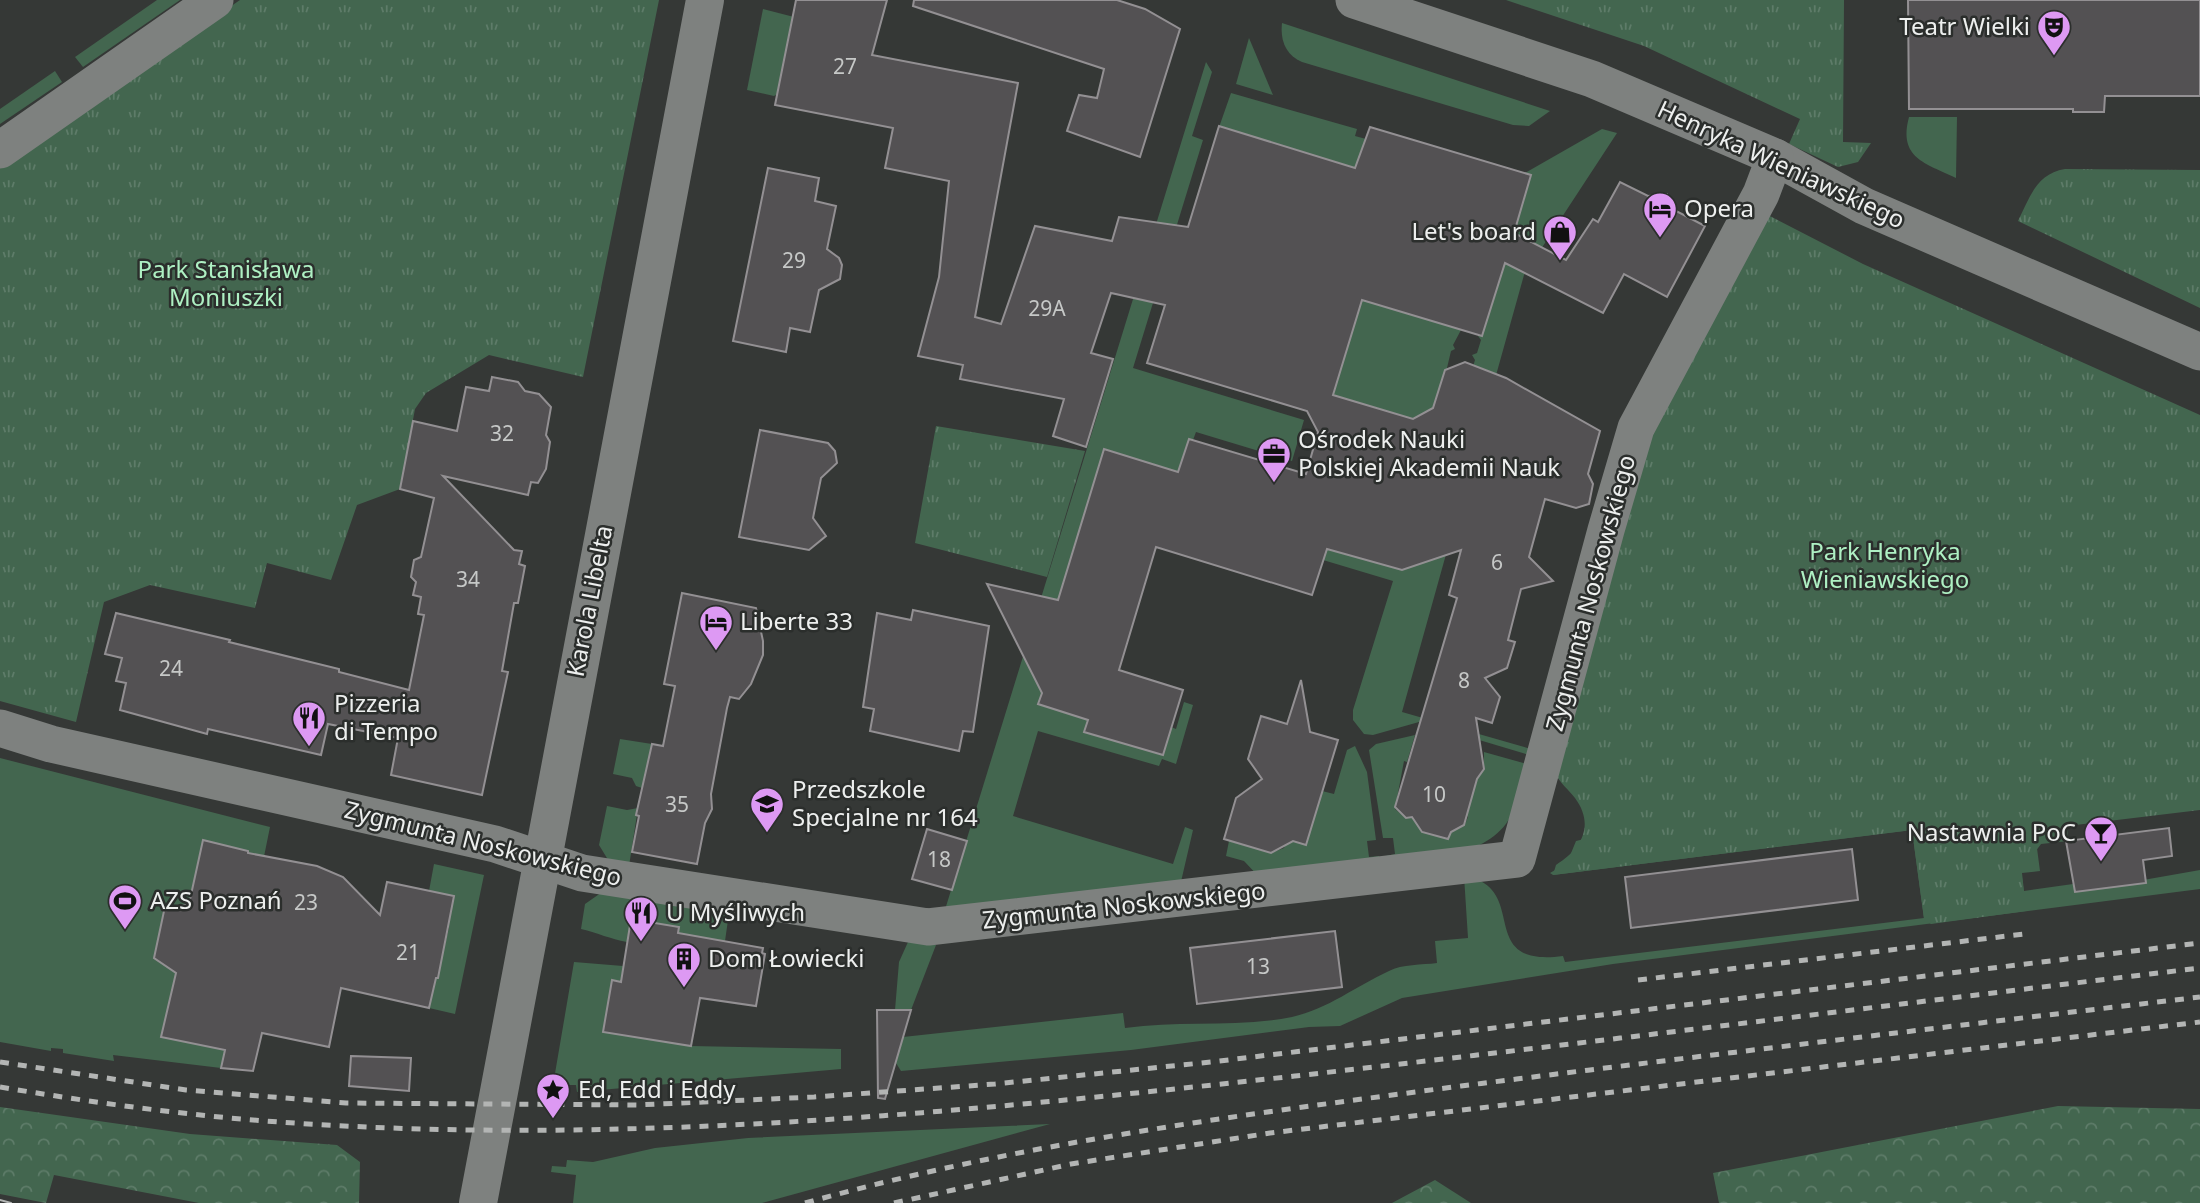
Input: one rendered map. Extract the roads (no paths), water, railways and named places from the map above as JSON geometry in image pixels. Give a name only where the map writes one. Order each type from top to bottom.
[{"type":"street","points":[[0,150],[215,0]]},
{"type":"street","name":"Karola Libelta","points":[[478,1203],[705,0]]},
{"type":"street","name":"Henryka Wieniawskiego","points":[[1354,0],[1592,79],[1775,157],[1864,206],[2200,352]]},
{"type":"street","name":"Zygmunta Noskowskiego","points":[[0,728],[51,744],[495,844],[582,873],[928,927],[1517,859],[1605,530],[1636,428],[1761,194],[1775,157]]},
{"type":"street","points":[[458,1203],[485,1155]]},
{"type":"tram line","points":[[0,1200],[11,1203]]},
{"type":"railway","points":[[1638,980],[2024,934]]},
{"type":"railway","points":[[0,1062],[186,1090],[346,1103],[637,1105],[814,1097],[995,1084],[1211,1062],[2200,943]]},
{"type":"railway","points":[[0,1087],[189,1114],[383,1128],[514,1130],[775,1123],[1035,1103],[1295,1076],[2200,968]]},
{"type":"railway","points":[[805,1203],[967,1163],[1213,1120],[1553,1074],[2200,997]]},
{"type":"railway","points":[[894,1203],[1071,1164],[1270,1133],[2200,1022]]},
{"type":"place","name":"Teatr Wielki","points":[[2054,57]]},
{"type":"place","name":"Opera","points":[[1660,239]]},
{"type":"place","name":"Let's board","points":[[1560,262]]},
{"type":"place","name":"Ośrodek Nauki Polskiej Akademii Nauk","points":[[1274,484]]},
{"type":"place","name":"Liberte 33","points":[[716,652]]},
{"type":"place","name":"Pizzeria di Tempo","points":[[309,748]]},
{"type":"place","name":"Przedszkole Specjalne nr 164","points":[[767,834]]},
{"type":"place","name":"Nastawnia PoC","points":[[2101,863]]},
{"type":"place","name":"AZS Poznań","points":[[125,931]]},
{"type":"place","name":"U Myśliwych","points":[[641,943]]},
{"type":"place","name":"Dom Łowiecki","points":[[684,989]]},
{"type":"place","name":"Ed, Edd i Eddy","points":[[553,1120]]},
{"type":"park label","name":"Park Stanisława Moniuszki","points":[[226,284]]},
{"type":"park label","name":"Park Henryka Wieniawskiego","points":[[1885,566]]}]
